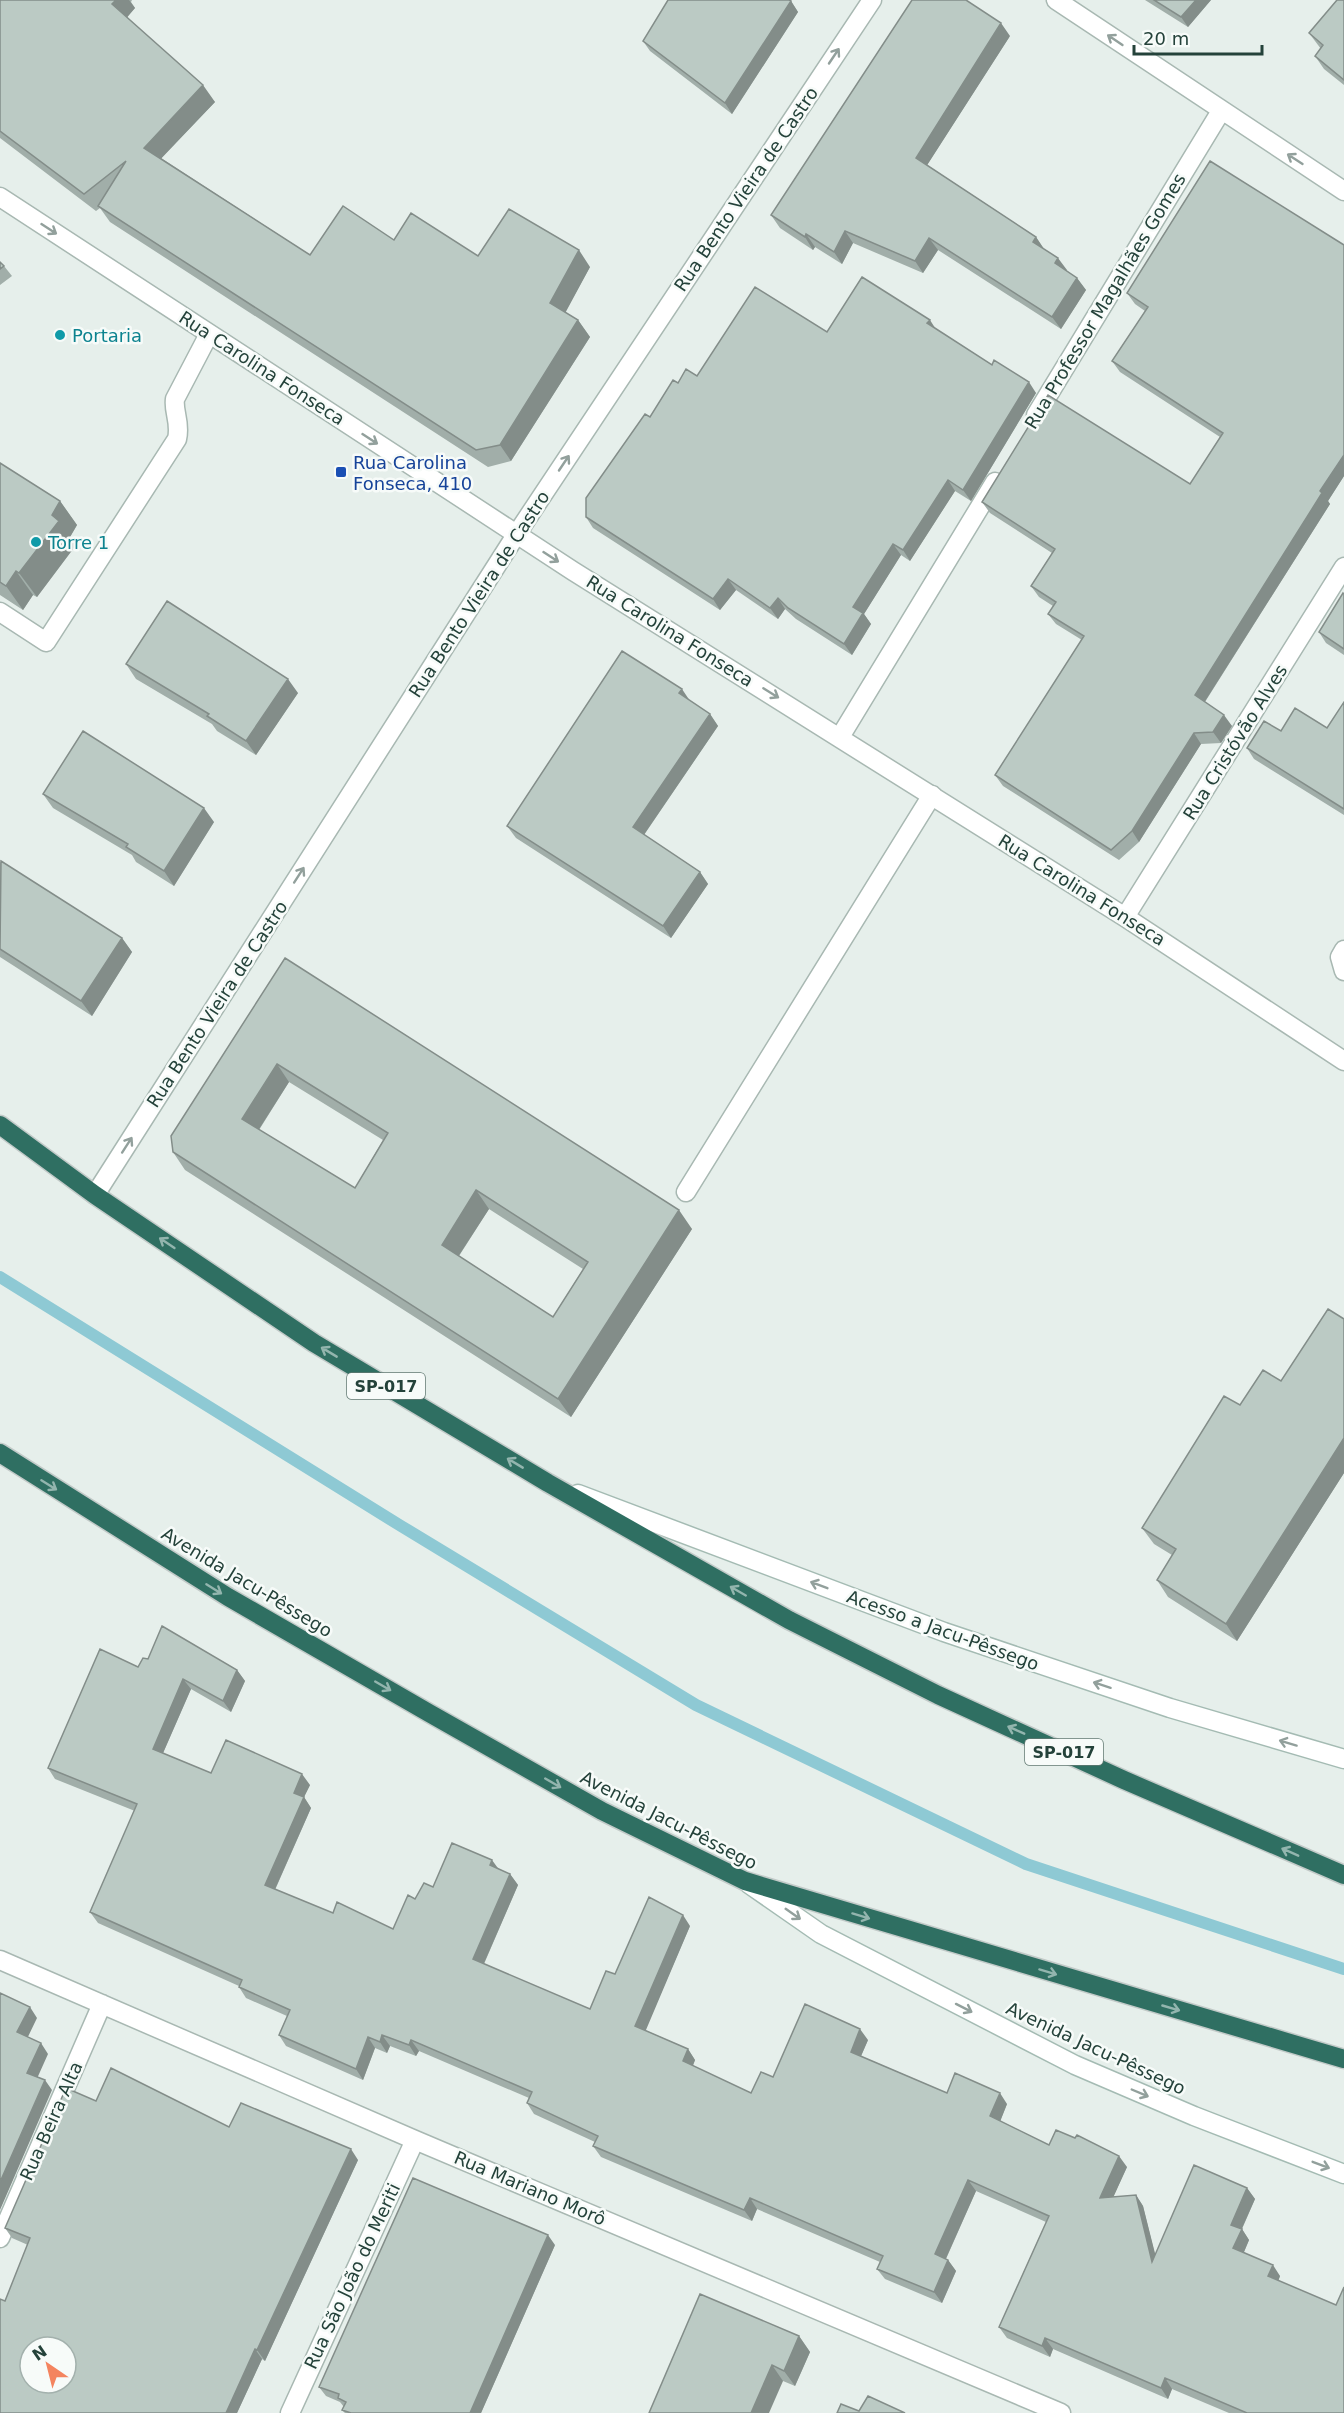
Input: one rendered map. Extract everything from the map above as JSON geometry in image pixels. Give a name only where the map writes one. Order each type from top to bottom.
[{"type":"highway","name":"SP-017","points":[[0,1125],[95,1195],[314,1343],[548,1483],[789,1620],[948,1700],[1344,1875]]},
{"type":"highway","name":"Avenida Jacu-Pêssego","points":[[0,1453],[228,1597],[429,1713],[602,1811],[745,1881]]},
{"type":"highway","points":[[745,1881],[1344,2060]]},
{"type":"street","name":"Rua Bento Vieira de Castro","points":[[95,1195],[516,535],[872,0]]},
{"type":"street","points":[[1056,0],[1344,191]]},
{"type":"street","name":"Rua Professor Magalhães Gomes","points":[[1024,434],[1221,111]]},
{"type":"street","name":"Rua Carolina Fonseca","points":[[0,197],[516,535],[1125,916],[1344,1061]]},
{"type":"street","points":[[0,612],[46,642],[177,439],[180,426],[174,406],[175,399],[209,334]]},
{"type":"street","points":[[840,737],[1006,464]]},
{"type":"street","name":"Rua Cristóvão Alves","points":[[1125,916],[1344,567]]},
{"type":"street","points":[[686,1192],[932,795]]},
{"type":"street","points":[[1344,950],[1340,957],[1344,971]]},
{"type":"street","name":"Acesso a Jacu-Pêssego","points":[[548,1483],[944,1632],[1170,1708],[1344,1759]]},
{"type":"street","name":"Avenida Jacu-Pêssego","points":[[745,1881],[821,1934],[1075,2065],[1194,2116],[1344,2174]]},
{"type":"street","name":"Rua Mariano Morô","points":[[0,1959],[415,2140],[1058,2412]]},
{"type":"street","name":"Rua Beira Alta","points":[[0,2238],[102,2004]]},
{"type":"street","name":"Rua São João do Meriti","points":[[290,2413],[415,2140]]},
{"type":"building","points":[[0,0],[116,0],[112,4],[203,85],[144,148],[310,255],[343,206],[394,240],[411,213],[478,256],[509,209],[579,250],[550,303],[578,320],[500,445],[476,450],[98,206],[126,161],[84,194],[0,131]]},
{"type":"building","points":[[668,0],[791,1],[725,103],[643,41]]},
{"type":"building","points":[[912,0],[966,0],[1001,23],[916,158],[1036,237],[1033,242],[1058,258],[1055,263],[1077,278],[1052,317],[929,238],[915,261],[845,231],[834,252],[771,215]]},
{"type":"building","points":[[1154,0],[1196,0],[1181,17]]},
{"type":"building","points":[[1337,0],[1344,0],[1344,80],[1315,56],[1323,45],[1309,33]]},
{"type":"building","points":[[1210,161],[1344,245],[1344,455],[1195,695],[1224,715],[1213,732],[1194,733],[1132,831],[1111,850],[995,775],[1084,636],[1048,614],[1056,602],[1031,586],[1055,549],[982,502],[1048,395],[1190,484],[1223,433],[1112,361],[1148,307],[1127,293]]},
{"type":"building","points":[[862,277],[930,320],[927,323],[992,365],[994,360],[1029,382],[963,490],[948,480],[903,550],[893,544],[853,607],[863,613],[844,644],[788,608],[778,598],[770,608],[728,579],[713,599],[586,517],[586,498],[645,414],[650,417],[673,380],[678,383],[686,369],[697,376],[755,287],[827,332]]},
{"type":"building","name":"Torre 1","points":[[0,463],[60,501],[52,515],[59,521],[19,573],[16,571],[6,586],[0,582]]},
{"type":"building","points":[[1344,594],[1344,649],[1319,632]]},
{"type":"building","points":[[167,601],[288,679],[246,741],[207,716],[209,714],[126,664]]},
{"type":"building","points":[[622,651],[682,689],[679,693],[710,714],[633,827],[700,872],[663,926],[507,826]]},
{"type":"building","points":[[1344,702],[1344,809],[1247,748],[1264,721],[1281,731],[1295,708],[1327,728]]},
{"type":"building","points":[[83,731],[204,808],[164,871],[126,847],[128,844],[43,794]]},
{"type":"building","points":[[1,861],[122,938],[81,1001],[0,949]]},
{"type":"building","points":[[285,958],[679,1210],[558,1399],[173,1152],[171,1136]],"holes":[[[277,1064],[388,1133],[355,1188],[242,1119]],[[476,1190],[588,1262],[553,1317],[442,1245]]]},
{"type":"building","points":[[1328,1309],[1344,1319],[1344,1438],[1226,1624],[1157,1580],[1176,1549],[1142,1528],[1224,1396],[1240,1405],[1263,1370],[1281,1381]]},
{"type":"building","points":[[162,1626],[237,1670],[223,1701],[183,1679],[153,1749],[211,1773],[226,1740],[302,1774],[294,1793],[304,1797],[265,1885],[333,1913],[337,1902],[393,1929],[408,1895],[415,1899],[424,1883],[433,1887],[452,1843],[492,1860],[490,1865],[510,1874],[473,1959],[590,2009],[606,1971],[615,1974],[649,1897],[683,1915],[635,2026],[688,2049],[683,2061],[751,2093],[761,2072],[773,2077],[805,2004],[860,2029],[851,2052],[947,2093],[955,2073],[1000,2093],[990,2116],[1049,2145],[1056,2130],[1075,2138],[1077,2135],[1119,2156],[1100,2198],[1136,2195],[1152,2262],[1194,2165],[1247,2188],[1231,2225],[1242,2229],[1233,2248],[1273,2265],[1268,2276],[1336,2305],[1344,2287],[1344,2413],[1247,2413],[1165,2378],[1161,2388],[1045,2338],[1042,2346],[999,2327],[1049,2216],[968,2180],[935,2254],[948,2260],[934,2292],[877,2269],[883,2256],[750,2198],[744,2210],[593,2146],[598,2136],[527,2103],[532,2092],[411,2040],[409,2045],[382,2035],[380,2042],[368,2037],[356,2069],[279,2035],[290,2010],[239,1987],[242,1980],[90,1912],[137,1804],[48,1768],[100,1649],[138,1667],[143,1658],[148,1659]]},
{"type":"building","points":[[0,1993],[30,2007],[17,2032],[41,2043],[27,2073],[45,2080],[0,2182]]},
{"type":"building","points":[[111,2068],[229,2127],[241,2103],[351,2149],[226,2413],[0,2413],[0,2299],[5,2301],[30,2238],[5,2228],[66,2088],[96,2101]]},
{"type":"building","points":[[413,2178],[548,2235],[470,2413],[351,2413],[342,2410],[346,2402],[338,2398],[339,2394],[319,2387]]},
{"type":"building","points":[[700,2294],[799,2336],[784,2371],[772,2365],[751,2413],[649,2413]]},
{"type":"building","points":[[868,2396],[905,2413],[837,2413],[841,2404],[859,2411]]},
{"type":"waterway","points":[[0,1277],[401,1526],[696,1705],[1026,1864],[1344,1969]]},
{"type":"place","name":"Portaria","points":[[60,335]]},
{"type":"place","name":"Rua Carolina Fonseca, 410","points":[[341,472]]},
{"type":"place","name":"Torre 1","points":[[36,542]]}]
